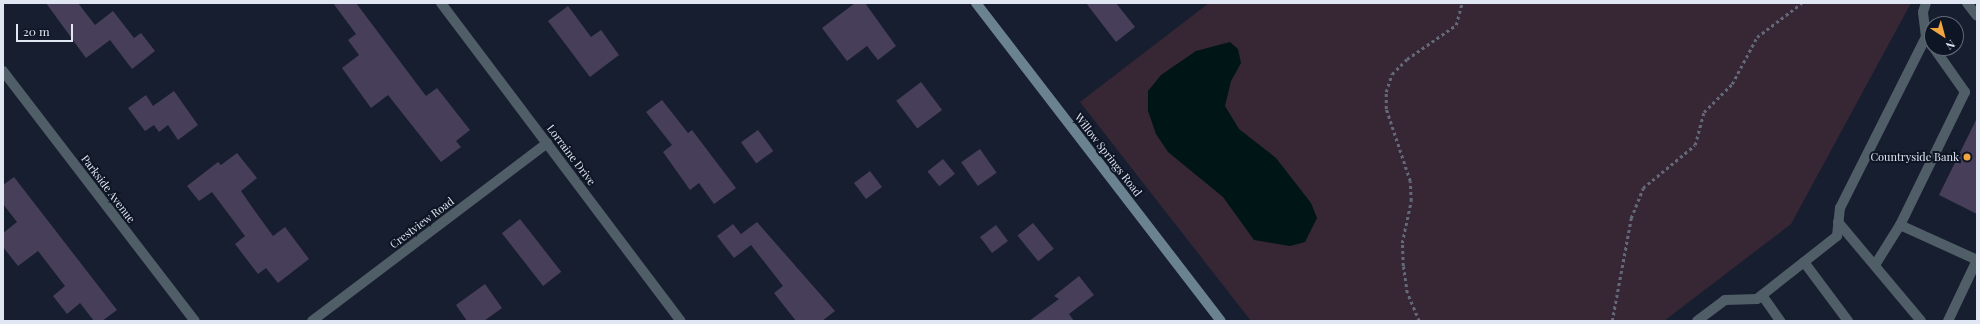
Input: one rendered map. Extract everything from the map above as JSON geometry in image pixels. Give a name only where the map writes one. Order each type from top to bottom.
[{"type":"main road","name":"Willow Springs Road","points":[[976,3],[1221,321]]},
{"type":"street","name":"Lorraine Drive","points":[[441,3],[681,321]]},
{"type":"street","points":[[1924,16],[1923,12],[1926,3]]},
{"type":"street","points":[[1967,3],[1977,16]]},
{"type":"street","points":[[1697,321],[1726,300],[1757,299],[1837,236],[1840,208],[1924,56]]},
{"type":"street","points":[[1875,265],[1900,225],[1965,92],[1940,56]]},
{"type":"street","name":"Parkside Avenue","points":[[3,71],[194,321]]},
{"type":"street","name":"Crestview Road","points":[[312,321],[547,143]]},
{"type":"street","points":[[1838,222],[1921,321]]},
{"type":"street","points":[[1900,225],[1977,260],[1948,321]]},
{"type":"street","points":[[1804,262],[1848,321]]},
{"type":"street","points":[[1762,295],[1780,321]]},
{"type":"path","points":[[1419,321],[1407,293],[1403,266],[1402,243],[1411,201],[1410,181],[1386,109],[1386,92],[1392,74],[1407,59],[1456,25],[1462,3]]},
{"type":"path","points":[[1612,321],[1631,218],[1643,188],[1695,144],[1704,112],[1732,84],[1758,37],[1802,3]]},
{"type":"shaded area","points":[[1209,3],[1911,3],[1791,224],[1664,321],[1251,321],[1080,102]]},
{"type":"shaded area","points":[[1230,42],[1238,49],[1241,63],[1231,81],[1225,106],[1239,129],[1276,158],[1311,203],[1317,218],[1305,242],[1290,246],[1254,240],[1223,197],[1168,152],[1156,134],[1148,111],[1148,91],[1161,75],[1196,51]]},
{"type":"building","points":[[46,3],[78,3],[95,25],[113,11],[134,38],[141,33],[155,51],[132,69],[110,40],[86,58]]},
{"type":"building","points":[[333,3],[356,3],[426,96],[437,88],[470,130],[456,141],[461,147],[441,162],[388,95],[371,108],[342,68],[359,55],[348,40],[356,34]]},
{"type":"building","points":[[855,3],[865,3],[896,46],[878,60],[867,46],[847,61],[822,28]]},
{"type":"building","points":[[1086,3],[1116,3],[1135,27],[1116,42]]},
{"type":"building","points":[[568,6],[591,37],[601,30],[619,55],[590,77],[548,21]]},
{"type":"building","points":[[921,82],[942,110],[917,129],[896,101]]},
{"type":"building","points":[[174,91],[198,125],[178,140],[168,125],[159,132],[154,125],[145,131],[128,108],[146,95],[153,106]]},
{"type":"building","points":[[662,100],[688,133],[692,130],[736,188],[714,204],[699,183],[690,190],[663,152],[672,145],[646,112]]},
{"type":"building","name":"Countryside Bank","points":[[1977,118],[1977,214],[1939,195]]},
{"type":"building","points":[[758,130],[773,151],[756,163],[741,142]]},
{"type":"building","points":[[980,149],[997,173],[978,186],[961,162]]},
{"type":"building","points":[[237,153],[257,178],[241,191],[273,236],[285,227],[309,259],[278,283],[266,268],[258,274],[235,244],[245,236],[212,192],[199,201],[187,186],[218,162],[221,165]]},
{"type":"building","points":[[943,159],[955,174],[939,186],[927,172]]},
{"type":"building","points":[[870,171],[882,187],[866,199],[854,183]]},
{"type":"building","points":[[14,177],[117,310],[102,321],[94,321],[80,303],[67,314],[53,296],[65,286],[38,251],[18,266],[3,247],[3,233],[17,222],[3,204],[3,185]]},
{"type":"building","points":[[520,219],[561,272],[543,286],[502,233]]},
{"type":"building","points":[[757,222],[835,311],[822,321],[796,321],[774,293],[783,286],[751,245],[734,258],[717,236],[733,224],[741,234]]},
{"type":"building","points":[[1033,223],[1054,249],[1038,261],[1017,236]]},
{"type":"building","points":[[996,225],[1008,241],[992,253],[980,237]]},
{"type":"building","points":[[1079,276],[1094,295],[1069,314],[1074,321],[1029,321],[1059,299],[1054,296]]},
{"type":"building","points":[[485,284],[502,308],[484,321],[467,321],[456,305]]},
{"type":"place","name":"Countryside Bank","points":[[1967,157]]}]
